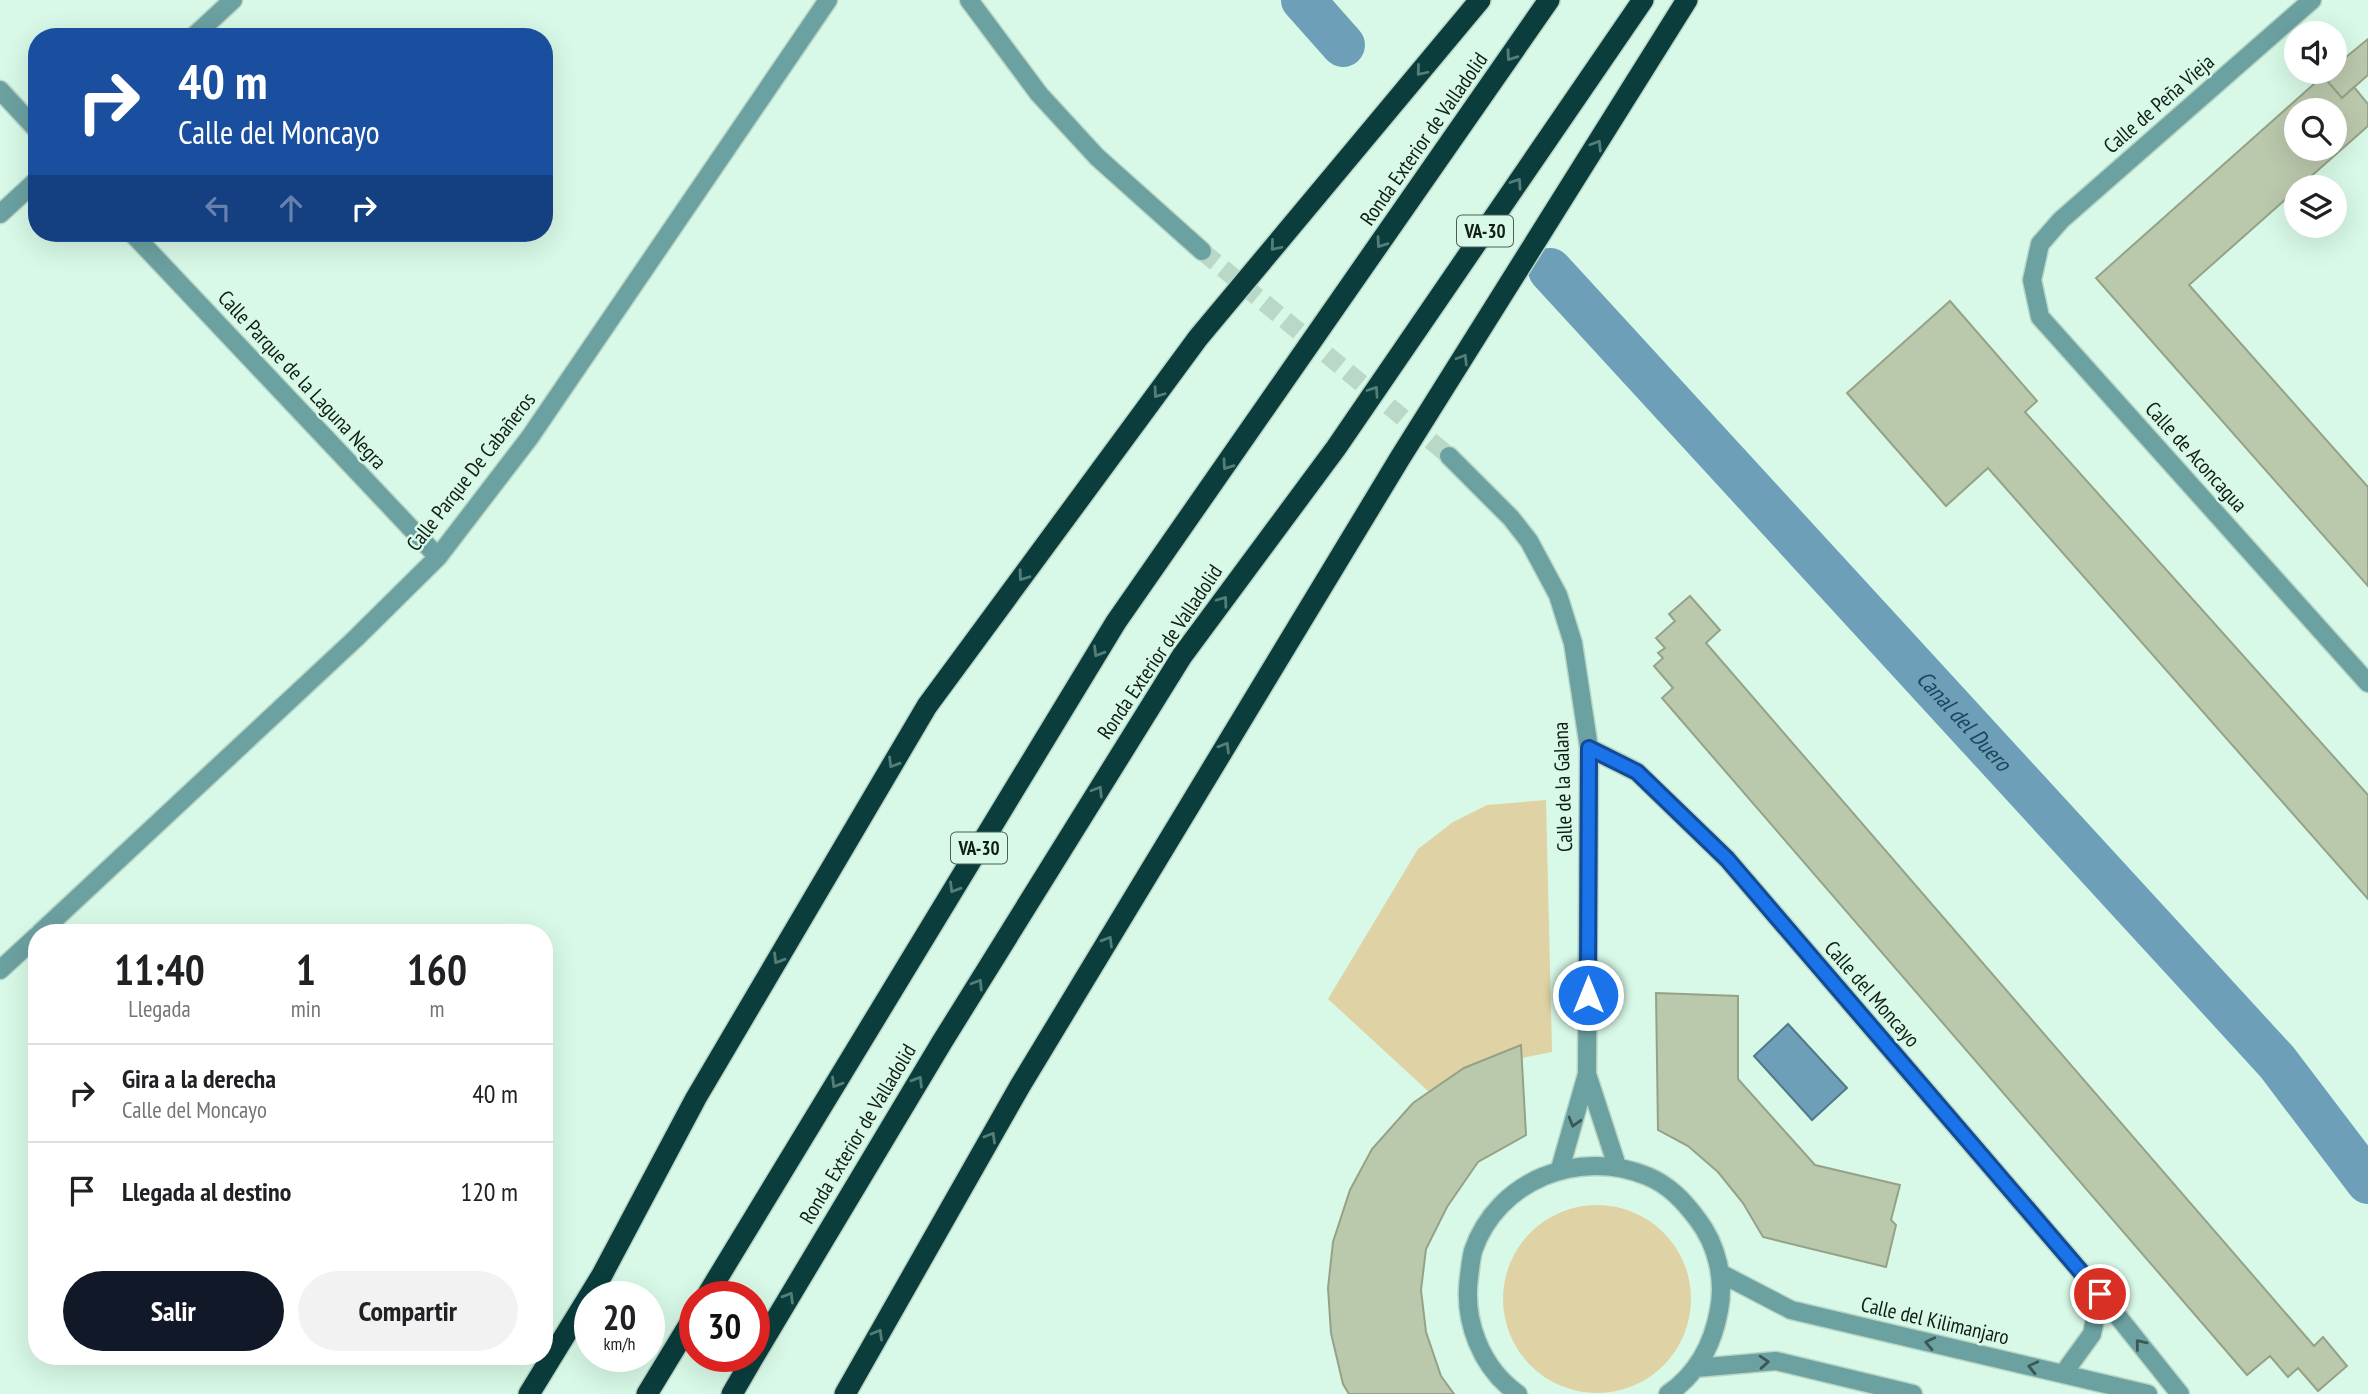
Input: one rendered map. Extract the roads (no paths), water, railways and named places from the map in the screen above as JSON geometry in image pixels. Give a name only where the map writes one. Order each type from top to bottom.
[{"type":"highway","points":[[553,1355],[602,1275],[696,1098],[927,706],[1198,338],[1480,0]]},
{"type":"highway","name":"Ronda Exterior de Valladolid","points":[[716,1281],[1116,622],[1549,0]]},
{"type":"highway","name":"Ronda Exterior de Valladolid","points":[[770,1329],[942,1042],[1182,656],[1336,448],[1643,0]]},
{"type":"highway","points":[[845,1394],[1034,1062],[1400,458],[1687,0]]},
{"type":"highway","points":[[647,1394],[679,1341]]},
{"type":"highway","points":[[529,1394],[547,1365]]},
{"type":"highway","name":"Ronda Exterior de Valladolid","points":[[732,1394],[745,1372]]},
{"type":"street","points":[[203,28],[233,0]]},
{"type":"street","name":"Calle Parque De Cabañeros","points":[[49,924],[354,640],[438,557],[530,437],[828,0]]},
{"type":"street","points":[[969,0],[1039,94],[1097,157],[1202,251]]},
{"type":"street","name":"Calle de Peña Vieja","points":[[2040,244],[2062,220],[2312,0]]},
{"type":"street","points":[[0,90],[28,121]]},
{"type":"street","points":[[0,214],[28,188]]},
{"type":"street","name":"Calle Parque de la Laguna Negra","points":[[140,242],[438,557]]},
{"type":"street","name":"Calle de Aconcagua","points":[[2040,244],[2032,279],[2040,317],[2368,683]]},
{"type":"street","name":"Calle de la Galana","points":[[1449,456],[1511,518],[1529,541],[1558,595],[1573,643],[1589,748],[1587,1074],[1560,1169]]},
{"type":"street","name":"Calle del Moncayo","points":[[1589,748],[1637,772],[1727,859],[2100,1294],[2180,1394]]},
{"type":"street","name":"Calle Parque De Cabañeros","points":[[0,970],[28,943]]},
{"type":"street","name":"Calle de la Galana","points":[[1587,1074],[1616,1166]]},
{"type":"street","points":[[1518,1394],[1497,1375],[1476,1342],[1469,1319],[1467,1295],[1472,1253],[1493,1214],[1515,1192],[1541,1176],[1588,1164],[1616,1166],[1648,1176],[1667,1187],[1684,1201],[1706,1230],[1715,1251],[1720,1273],[1721,1301],[1717,1326],[1696,1368],[1681,1385],[1668,1394]]},
{"type":"street","name":"Calle del Kilimanjaro","points":[[1720,1273],[1790,1310],[2148,1394]]},
{"type":"street","points":[[2063,1374],[2092,1334],[2100,1294]]},
{"type":"street","points":[[1696,1368],[1776,1361],[1913,1394]]},
{"type":"water","points":[[1788,1024],[1847,1088],[1812,1120],[1754,1056]]},
{"type":"waterway","name":"Canal del Duero","points":[[1303,0],[1343,45]]},
{"type":"waterway","name":"Canal del Duero","points":[[1550,270],[2277,1062],[2368,1182]]},
{"type":"tunnel","points":[[1202,251],[1449,456]]}]
